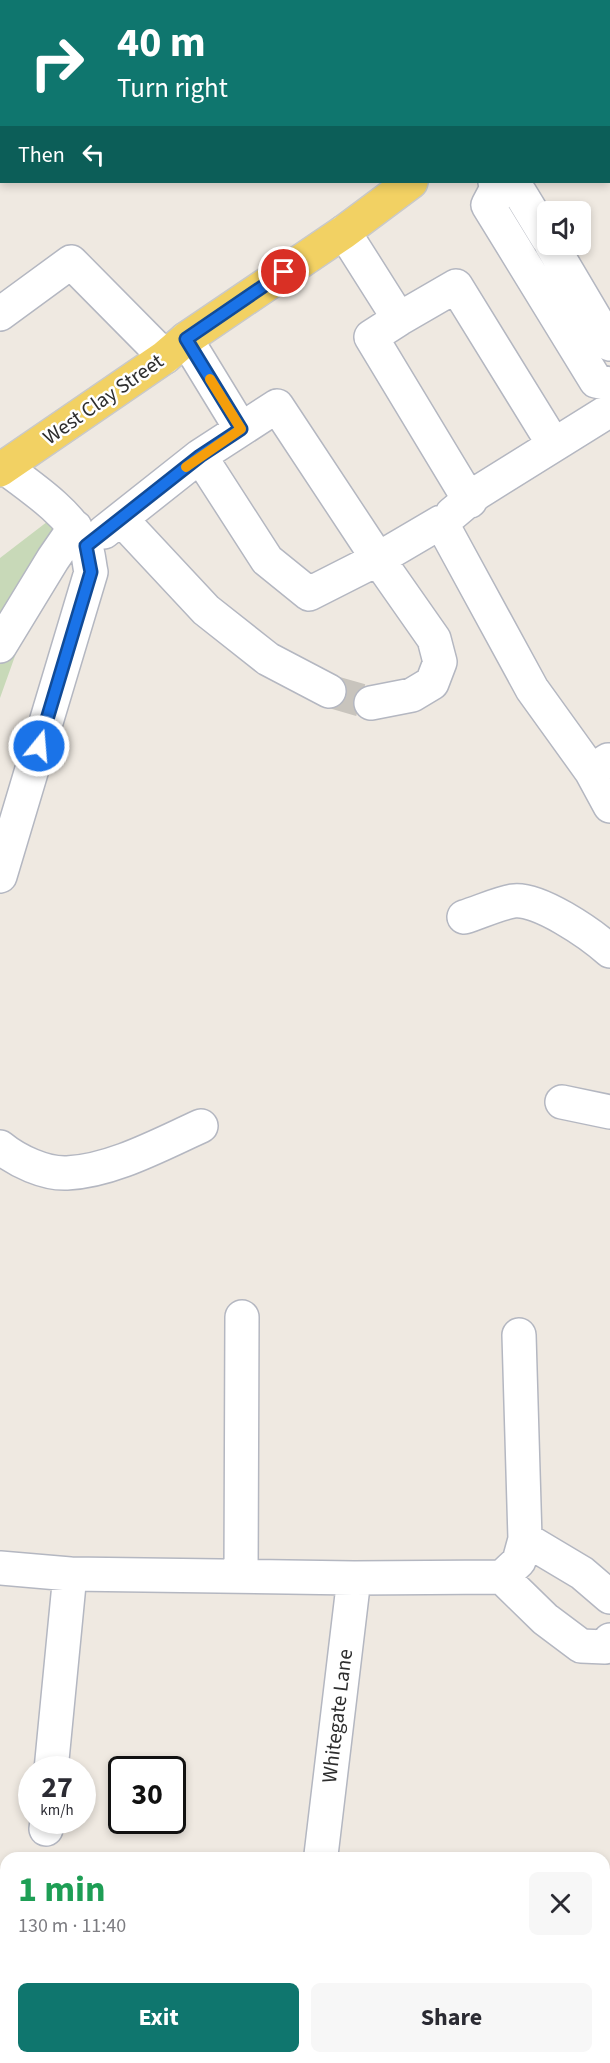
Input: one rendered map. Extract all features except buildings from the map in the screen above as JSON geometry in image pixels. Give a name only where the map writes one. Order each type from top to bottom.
[{"type":"main road","name":"West Clay Street","points":[[2,468],[344,232],[410,183]]},
{"type":"street","points":[[537,221],[520,193],[496,184],[488,205],[596,381],[610,384]]},
{"type":"street","points":[[344,232],[399,319]]},
{"type":"street","points":[[557,255],[610,344]]},
{"type":"street","points":[[0,314],[71,262],[176,348],[241,429]]},
{"type":"street","points":[[470,501],[371,337],[456,286],[554,445]]},
{"type":"street","points":[[0,646],[53,559],[80,537],[121,519],[200,456],[277,406],[434,639],[441,662],[432,683],[412,695],[371,703]]},
{"type":"street","points":[[200,456],[267,560],[309,594],[378,559],[441,522],[477,494],[610,410]]},
{"type":"street","points":[[0,876],[91,572],[80,537],[44,498],[2,468]]},
{"type":"street","points":[[121,519],[206,610],[268,659],[329,691]]},
{"type":"street","points":[[441,522],[532,689],[600,765],[610,806]]},
{"type":"street","points":[[464,917],[514,900],[543,906],[610,951]]},
{"type":"street","points":[[562,1102],[610,1112]]},
{"type":"street","points":[[0,1147],[8,1154],[44,1170],[66,1174],[92,1170],[135,1156],[201,1126]]},
{"type":"street","points":[[241,1576],[242,1317]]},
{"type":"street","points":[[502,1578],[519,1561],[525,1539],[519,1335]]},
{"type":"street","points":[[525,1539],[582,1573],[610,1597]]},
{"type":"street","points":[[0,1568],[70,1574],[502,1578],[545,1619],[581,1646],[604,1647],[610,1640]]},
{"type":"street","points":[[52,1756],[70,1574]]},
{"type":"street","name":"Whitegate Lane","points":[[321,1852],[354,1578]]},
{"type":"green space","points":[[69,505],[0,698],[0,558]]},
{"type":"tunnel","points":[[329,691],[371,703]]},
{"type":"slow traffic","points":[[186,467],[241,429],[210,379]]},
{"type":"route","points":[[39,746],[91,572],[86,546],[200,456],[241,429],[186,339],[284,272]]}]
